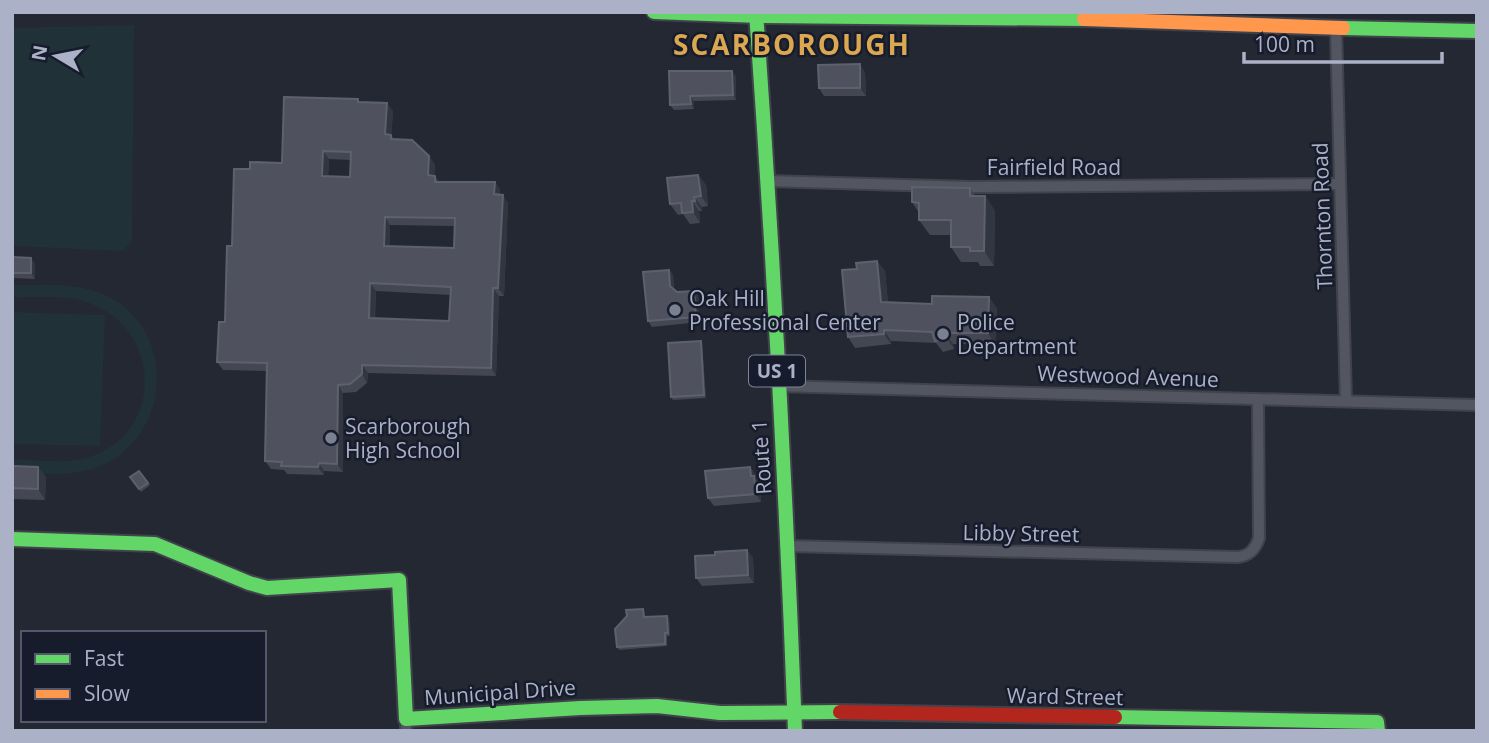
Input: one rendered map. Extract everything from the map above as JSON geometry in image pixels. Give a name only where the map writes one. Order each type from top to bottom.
[{"type":"main road","points":[[654,12],[1077,19],[1336,29],[1477,31]]},
{"type":"main road","name":"Route 1","points":[[756,15],[788,546],[795,731]]},
{"type":"main road","name":"Municipal Drive","points":[[12,539],[155,544],[267,588],[398,580],[406,725],[580,708],[657,706],[720,713],[795,712]]},
{"type":"main road","name":"Ward Street","points":[[795,712],[1158,725],[1334,721],[1377,723],[1378,731]]},
{"type":"street","name":"Thornton Road","points":[[1336,29],[1346,401]]},
{"type":"street","name":"Fairfield Road","points":[[768,181],[972,187],[1340,184]]},
{"type":"street","name":"Westwood Avenue","points":[[778,386],[1477,405]]},
{"type":"street","name":"Libby Street","points":[[788,546],[1237,557],[1246,555],[1252,551],[1259,538],[1258,400]]},
{"type":"shaded area","points":[[134,25],[132,241],[123,251],[12,246],[12,28]]},
{"type":"shaded area","points":[[12,285],[58,285],[92,290],[127,309],[144,330],[154,353],[157,379],[153,405],[143,429],[126,449],[103,465],[70,473],[12,472],[12,459],[82,459],[116,443],[132,425],[142,404],[145,381],[141,357],[131,336],[115,317],[92,304],[73,299],[12,297]]},
{"type":"shaded area","points":[[12,312],[105,315],[100,446],[12,444]]},
{"type":"building","points":[[860,64],[860,88],[819,88],[818,65]]},
{"type":"building","points":[[669,71],[732,71],[733,95],[690,96],[691,104],[670,105]]},
{"type":"building","name":"Scarborough High School","points":[[284,97],[358,99],[358,102],[387,103],[385,134],[391,135],[391,139],[412,140],[429,156],[428,175],[435,176],[435,182],[495,182],[494,194],[503,195],[498,288],[493,288],[491,368],[362,365],[362,374],[350,384],[338,385],[337,464],[319,463],[318,467],[281,466],[282,462],[265,461],[267,363],[217,362],[219,322],[225,322],[227,246],[232,246],[234,169],[250,169],[250,162],[282,163]],"holes":[[[323,151],[351,152],[350,177],[322,176]],[[385,217],[455,218],[454,248],[384,246]],[[370,283],[451,287],[449,321],[369,318]]]},
{"type":"building","points":[[698,175],[701,196],[694,197],[695,201],[692,201],[693,212],[682,213],[681,203],[670,204],[667,178]]},
{"type":"building","points":[[912,187],[970,188],[970,196],[985,196],[984,251],[970,251],[970,247],[951,247],[951,220],[919,220],[919,203],[912,202]]},
{"type":"building","points":[[12,257],[31,258],[31,273],[12,273]]},
{"type":"building","points":[[877,261],[881,302],[932,304],[932,296],[989,297],[988,333],[945,333],[947,338],[935,341],[932,332],[884,330],[884,334],[848,337],[842,270],[857,269],[856,263]]},
{"type":"building","name":"Oak Hill Professional Center","points":[[669,270],[670,286],[677,292],[694,291],[696,317],[648,321],[643,272]]},
{"type":"building","points":[[701,341],[704,395],[671,397],[668,343]]},
{"type":"building","points":[[12,466],[38,467],[38,489],[12,488]]},
{"type":"building","points":[[750,467],[756,494],[708,498],[705,471]]},
{"type":"building","points":[[139,471],[148,483],[139,489],[130,477]]},
{"type":"building","points":[[747,550],[748,575],[696,578],[695,556]]},
{"type":"building","points":[[643,609],[644,617],[667,616],[668,633],[665,633],[665,644],[617,647],[615,629],[627,616],[626,610]]},
{"type":"traffic: fast","points":[[654,12],[760,16],[1084,19]]},
{"type":"traffic: fast","points":[[756,12],[788,551],[795,731]]},
{"type":"traffic: fast","points":[[1343,28],[1477,31]]},
{"type":"traffic: fast","points":[[12,539],[155,544],[267,588],[399,580],[406,719],[657,706],[720,713],[840,712]]},
{"type":"traffic: fast","points":[[1115,717],[1377,722],[1378,731]]},
{"type":"traffic: slow","points":[[1084,19],[1343,28]]},
{"type":"traffic: jam","points":[[840,712],[1115,717]]},
{"type":"place","name":"Oak Hill Professional Center","points":[[675,310]]},
{"type":"place","name":"Police Department","points":[[943,334]]},
{"type":"place","name":"Scarborough High School","points":[[331,438]]},
{"type":"district","name":"SCARBOROUGH","points":[[792,44]]}]
